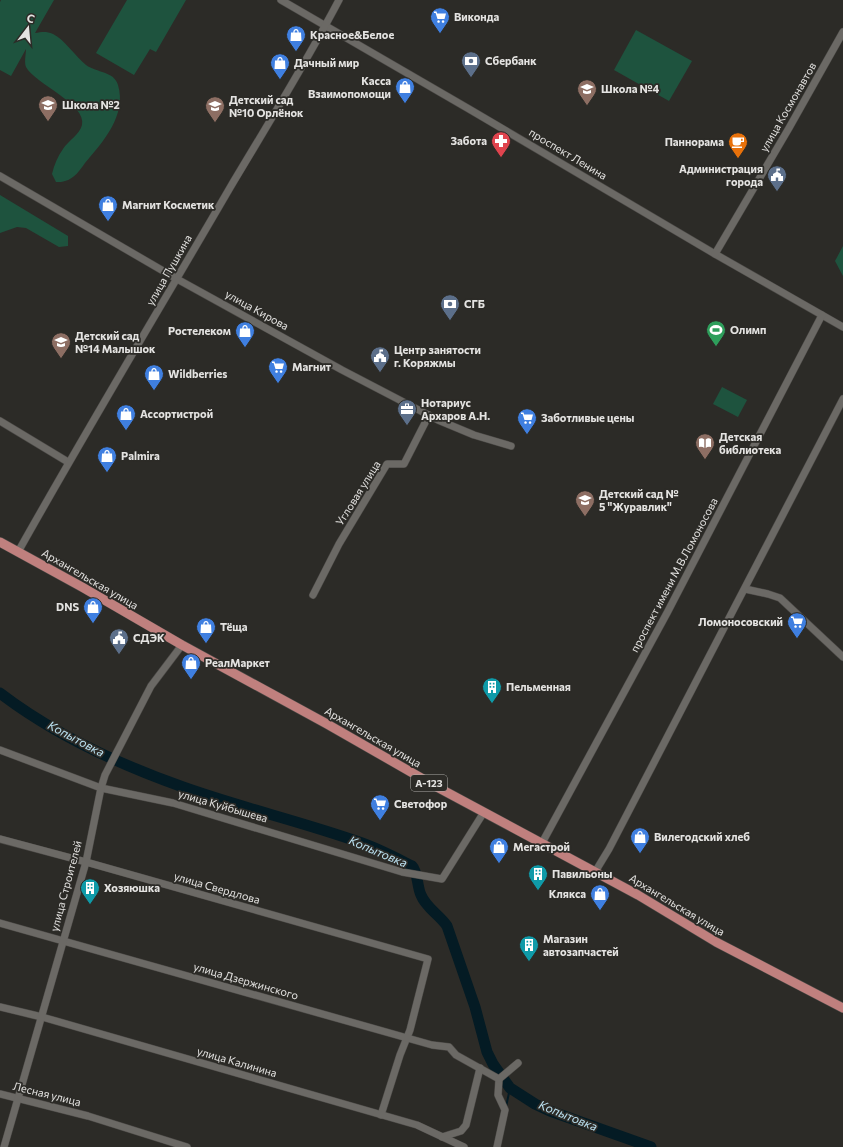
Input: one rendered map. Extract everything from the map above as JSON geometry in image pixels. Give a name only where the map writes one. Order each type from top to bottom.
[{"type":"main road","name":"А-123","points":[[0,542],[18,552]]},
{"type":"main road","name":"Архангельская улица","points":[[18,552],[182,645],[484,812],[638,895],[722,946],[843,1008]]},
{"type":"street","name":"проспект Ленина","points":[[281,0],[474,111],[715,254],[843,327]]},
{"type":"street","name":"улица Пушкина","points":[[18,552],[68,462],[177,279],[339,0]]},
{"type":"street","name":"улица Космонавтов","points":[[715,254],[843,33]]},
{"type":"street","name":"улица Кирова","points":[[0,176],[177,279],[342,370],[429,415],[474,435],[511,446]]},
{"type":"street","name":"проспект имени М.В.Ломоносова","points":[[542,842],[667,613],[822,315]]},
{"type":"street","points":[[595,872],[609,849],[843,399]]},
{"type":"street","name":"Угловая улица","points":[[313,595],[339,544],[387,464],[404,464],[429,415]]},
{"type":"street","points":[[0,421],[68,462]]},
{"type":"street","points":[[745,588],[780,598],[843,657]]},
{"type":"street","name":"улица Строителей","points":[[4,1147],[86,862],[101,788],[115,754],[151,686],[182,645]]},
{"type":"street","name":"улица Куйбышева","points":[[0,750],[101,788],[173,803],[402,872],[442,879],[484,812]]},
{"type":"street","name":"улица Свердлова","points":[[0,839],[428,959],[407,1038]]},
{"type":"street","name":"улица Дзержинского","points":[[0,923],[432,1045],[448,1047],[456,1055],[499,1079]]},
{"type":"street","name":"улица Калинина","points":[[0,1007],[42,1017],[417,1125],[464,1147]]},
{"type":"street","points":[[381,1115],[407,1038]]},
{"type":"street","points":[[497,1147],[505,1110],[498,1095],[499,1079],[518,1063]]},
{"type":"street","points":[[442,1137],[461,1131],[466,1125],[481,1068]]},
{"type":"street","name":"Лесная улица","points":[[0,1094],[88,1116],[187,1147]]},
{"type":"green space","points":[[1,0],[54,0],[35,33],[46,32],[57,36],[86,65],[113,77],[118,85],[120,96],[119,107],[112,127],[106,137],[79,171],[74,176],[63,182],[56,182],[52,174],[61,152],[81,128],[81,117],[77,109],[69,102],[31,74],[25,65],[26,49],[11,76],[0,70]]},
{"type":"green space","points":[[127,0],[186,0],[156,52],[150,49],[134,75],[96,53]]},
{"type":"green space","points":[[636,30],[692,61],[669,101],[614,70]]},
{"type":"green space","points":[[0,195],[68,236],[68,246],[59,247],[26,228],[17,227],[0,233]]},
{"type":"green space","points":[[843,246],[843,276],[835,261]]},
{"type":"green space","points":[[722,387],[747,400],[738,417],[713,404]]},
{"type":"waterway","name":"Копытовка","points":[[0,693],[21,708],[65,735],[135,769],[205,795],[362,843],[412,866],[423,900],[447,926],[475,1007],[487,1052],[493,1064],[510,1088],[535,1104],[550,1111],[651,1147]]},
{"type":"waterway","points":[[506,1107],[510,1088]]},
{"type":"place","name":"Виконда","points":[[440,34]]},
{"type":"place","name":"Красное&Белое","points":[[296,52]]},
{"type":"place","name":"Сбербанк","points":[[471,78]]},
{"type":"place","name":"Дачный мир","points":[[280,80]]},
{"type":"place","name":"Касса Взаимопомощи","points":[[405,104]]},
{"type":"place","name":"Школа №4","points":[[587,106]]},
{"type":"place","name":"Школа №2","points":[[48,122]]},
{"type":"place","name":"Детский сад №10 Орлёнок","points":[[215,123]]},
{"type":"place","name":"Забота","points":[[501,158]]},
{"type":"place","name":"Паннорама","points":[[738,159]]},
{"type":"place","name":"Администрация города","points":[[777,192]]},
{"type":"place","name":"Магнит Косметик","points":[[108,222]]},
{"type":"place","name":"СГБ","points":[[450,321]]},
{"type":"place","name":"Олимп","points":[[716,347]]},
{"type":"place","name":"Ростелеком","points":[[245,348]]},
{"type":"place","name":"Детский сад №14 Малышок","points":[[61,359]]},
{"type":"place","name":"Центр занятости г. Коряжмы","points":[[380,373]]},
{"type":"place","name":"Магнит","points":[[278,384]]},
{"type":"place","name":"Wildberries","points":[[154,391]]},
{"type":"place","name":"Нотариус Архаров А.Н.","points":[[407,426]]},
{"type":"place","name":"Ассортистрой","points":[[126,431]]},
{"type":"place","name":"Заботливые цены","points":[[527,435]]},
{"type":"place","name":"Детская библиотека","points":[[705,460]]},
{"type":"place","name":"Palmira","points":[[107,473]]},
{"type":"place","name":"Детский сад № 5 \"Журавлик\"","points":[[585,517]]},
{"type":"place","name":"DNS","points":[[93,624]]},
{"type":"place","name":"Ломоносовский","points":[[797,639]]},
{"type":"place","name":"Тёща","points":[[206,644]]},
{"type":"place","name":"СДЭК","points":[[119,655]]},
{"type":"place","name":"РеалМаркет","points":[[191,680]]},
{"type":"place","name":"Пельменная","points":[[492,704]]},
{"type":"place","name":"Светофор","points":[[380,821]]},
{"type":"place","name":"Вилегодский хлеб","points":[[640,854]]},
{"type":"place","name":"Мегастрой","points":[[499,864]]},
{"type":"place","name":"Павильоны","points":[[538,891]]},
{"type":"place","name":"Хозяюшка","points":[[90,905]]},
{"type":"place","name":"Клякса","points":[[600,911]]},
{"type":"place","name":"Магазин автозапчастей","points":[[529,962]]}]
